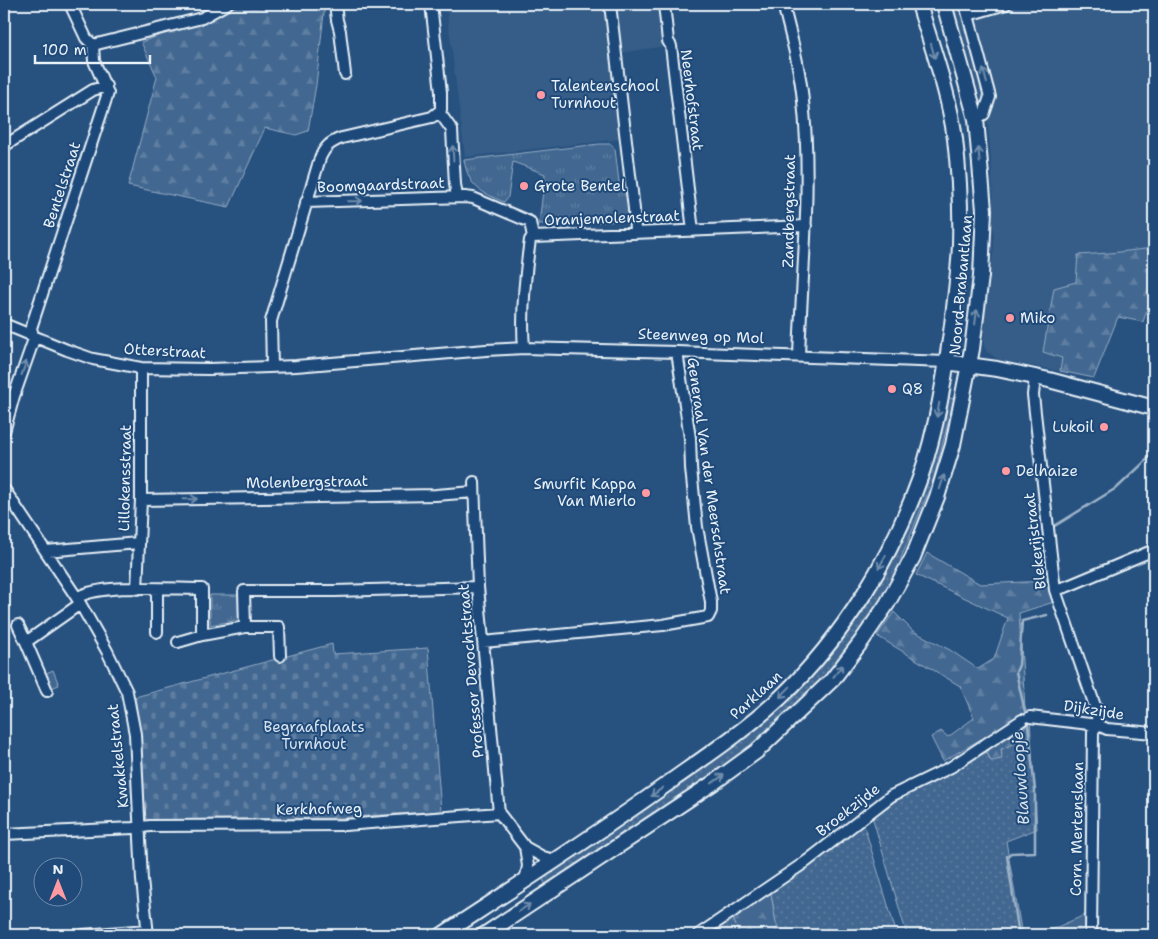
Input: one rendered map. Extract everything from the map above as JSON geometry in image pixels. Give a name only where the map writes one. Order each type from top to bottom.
[{"type":"main road","name":"Noord-Brabantlaan","points":[[919,4],[944,89],[954,136],[958,174],[960,245],[958,276],[946,362]]},
{"type":"main road","name":"Noord-Brabantlaan","points":[[944,4],[976,119],[984,210],[981,276],[969,365]]},
{"type":"main road","name":"Steenweg op Mol","points":[[946,362],[1035,377],[1154,408]]},
{"type":"main road","name":"Parklaan","points":[[442,935],[643,802],[743,730],[782,696],[814,661],[841,628],[864,593],[899,532],[920,477],[934,428],[946,362]]},
{"type":"main road","points":[[484,935],[757,751],[832,680],[887,604],[913,558],[930,518],[943,480],[953,445],[969,365]]},
{"type":"street","points":[[70,4],[86,38],[93,46]]},
{"type":"street","points":[[93,46],[202,18],[227,4]]},
{"type":"street","points":[[335,4],[345,74]]},
{"type":"street","points":[[431,4],[442,102],[442,107],[438,114]]},
{"type":"street","points":[[610,4],[634,208],[635,233]]},
{"type":"street","name":"Neerhofstraat","points":[[664,4],[668,41],[671,46],[693,231]]},
{"type":"street","name":"Zandbergstraat","points":[[783,4],[798,66],[805,120],[807,171],[806,226],[799,356]]},
{"type":"street","points":[[965,4],[990,97],[984,114],[976,119]]},
{"type":"street","points":[[968,15],[1006,4]]},
{"type":"street","points":[[4,146],[93,90],[106,86],[94,61],[93,46]]},
{"type":"street","name":"Bentelstraat","points":[[4,432],[14,396],[34,339],[31,328],[108,93],[106,86]]},
{"type":"street","name":"Boomgaardstraat","points":[[272,367],[271,322],[306,202],[320,158],[326,146],[334,140],[438,114],[442,116],[452,130],[455,184],[458,197]]},
{"type":"street","name":"Boomgaardstraat","points":[[306,202],[473,198],[530,222],[532,237]]},
{"type":"street","name":"Oranjemolenstraat","points":[[524,348],[523,328],[526,273],[532,237],[806,226]]},
{"type":"street","name":"Otterstraat","points":[[4,324],[93,359],[141,368],[208,369],[272,367]]},
{"type":"street","name":"Steenweg op Mol","points":[[272,367],[524,348],[946,362]]},
{"type":"street","name":"Generaal Van der Meerschstraat","points":[[483,642],[669,624],[708,617],[711,611],[711,602],[698,526],[691,468],[690,438],[677,352]]},
{"type":"street","name":"Lillokensstraat","points":[[137,588],[141,500],[141,368]]},
{"type":"street","name":"Blekerijstraat","points":[[1035,377],[1034,394],[1055,590],[1096,709],[1098,725]]},
{"type":"street","name":"Professor Devochtstraat","points":[[474,487],[478,587],[499,814]]},
{"type":"street","name":"Molenbergstraat","points":[[141,500],[436,495],[474,487]]},
{"type":"street","name":"Kwakkelstraat","points":[[4,489],[78,601],[107,651],[127,692],[134,734],[147,933]]},
{"type":"street","points":[[46,551],[138,543]]},
{"type":"street","points":[[1055,590],[1154,550]]},
{"type":"street","points":[[245,627],[244,591],[344,591],[478,587]]},
{"type":"street","points":[[155,588],[157,632]]},
{"type":"street","points":[[26,642],[78,601],[83,593],[100,589],[202,588],[202,635]]},
{"type":"street","points":[[18,625],[47,691]]},
{"type":"street","points":[[178,642],[202,635],[245,627],[279,627],[280,656]]},
{"type":"street","name":"Dijkzijde","points":[[1026,719],[1098,725],[1107,729],[1154,733]]},
{"type":"street","name":"Broekzijde","points":[[698,935],[807,861],[890,796],[951,767],[1026,719]]},
{"type":"street","name":"Corn. Mertenslaan","points":[[1091,935],[1093,732],[1098,725]]},
{"type":"street","points":[[499,814],[525,847],[543,857],[555,860]]},
{"type":"street","name":"Kerkhofweg","points":[[4,834],[140,827],[345,825],[499,814]]},
{"type":"street","points":[[525,847],[528,866],[525,881]]},
{"type":"street","points":[[83,935],[147,933]]},
{"type":"shaded area","name":"Talentenschool Turnhout","points":[[446,4],[660,4],[666,46],[621,53],[630,138],[465,157]]},
{"type":"shaded area","points":[[953,4],[1154,4],[1154,248],[1078,255],[1076,282],[1054,289],[1044,352],[1062,358],[1060,371],[999,360],[987,352],[984,346],[984,323],[994,246],[992,172],[988,124]]},
{"type":"green space","points":[[240,4],[325,4],[316,85],[308,131],[296,135],[265,128],[229,207],[128,186],[157,77],[141,42],[221,14]]},
{"type":"green space","points":[[611,144],[615,149],[620,190],[630,189],[632,221],[539,224],[545,174],[513,162],[508,197],[504,202],[477,188],[469,177],[464,160]]},
{"type":"green space","points":[[1154,248],[1154,294],[1152,294],[1143,322],[1118,317],[1094,378],[1060,371],[1062,358],[1043,352],[1054,288],[1076,282],[1078,255]]},
{"type":"green space","points":[[946,397],[954,399],[934,478],[901,558],[901,566],[881,602],[840,660],[810,694],[757,745],[547,887],[541,876],[775,710],[897,545]]},
{"type":"green space","points":[[927,553],[980,584],[1047,581],[1054,602],[1019,613],[1025,708],[1030,720],[1014,744],[1001,749],[1002,759],[991,761],[981,739],[943,761],[931,737],[941,731],[948,737],[974,718],[960,686],[877,636],[894,612],[913,631],[950,650],[978,669],[994,659],[1008,618],[916,575]]},
{"type":"green space","points":[[210,595],[238,595],[239,620],[210,625]]},
{"type":"green space","name":"Begraafplaats Turnhout","points":[[332,644],[333,654],[428,648],[441,811],[338,818],[146,820],[140,733],[135,697]]},
{"type":"green space","points":[[53,670],[59,685],[49,689],[44,674]]},
{"type":"green space","points":[[1030,720],[1037,829],[1006,841],[1022,935],[907,935],[872,816],[919,786],[987,752],[991,761]]},
{"type":"green space","points":[[863,822],[897,935],[782,935],[776,923],[770,888]]},
{"type":"green space","points":[[770,888],[776,923],[782,935],[740,935],[732,916]]},
{"type":"green space","points":[[1087,914],[1087,935],[1039,935]]},
{"type":"green space","points":[[732,916],[740,935],[705,935]]},
{"type":"waterway","name":"Blauwloopje","points":[[1053,527],[1118,487],[1154,453]]},
{"type":"waterway","name":"Blauwloopje","points":[[1019,935],[1007,856],[1011,853],[1035,852],[1035,790],[1028,725],[1016,672],[1019,665],[1022,621],[1047,615]]},
{"type":"place","name":"Talentenschool Turnhout","points":[[541,95]]},
{"type":"place","name":"Grote Bentel","points":[[524,186]]},
{"type":"place","name":"Miko","points":[[1010,318]]},
{"type":"place","name":"Q8","points":[[892,389]]},
{"type":"place","name":"Lukoil","points":[[1104,427]]},
{"type":"place","name":"Delhaize","points":[[1006,471]]},
{"type":"place","name":"Smurfit Kappa Van Mierlo","points":[[646,493]]}]
